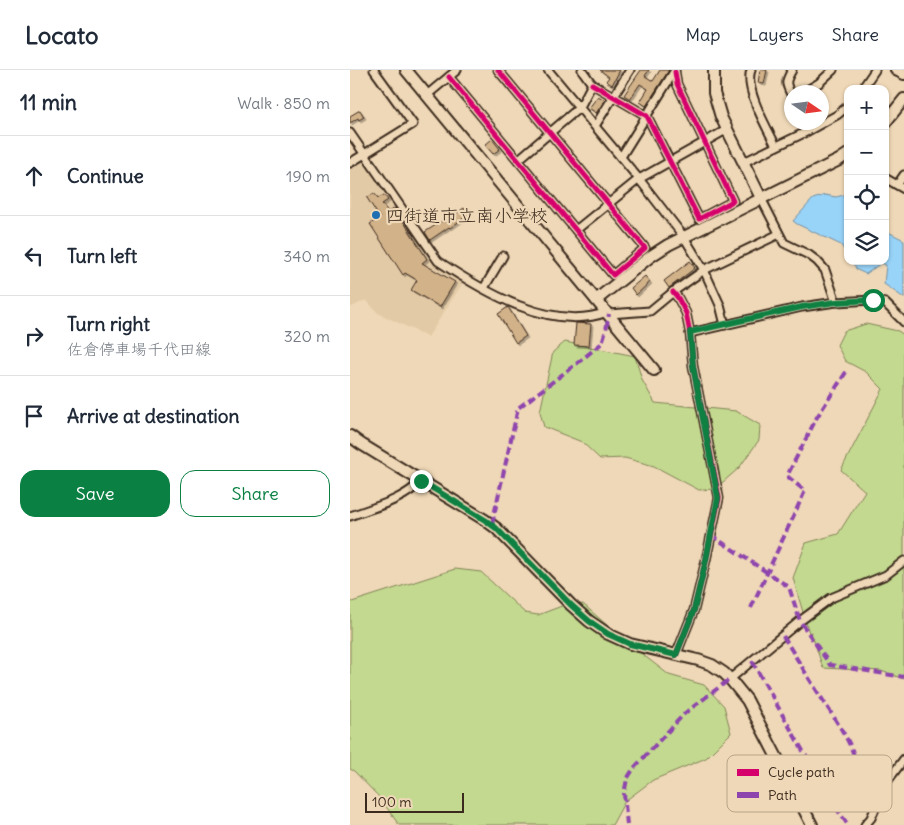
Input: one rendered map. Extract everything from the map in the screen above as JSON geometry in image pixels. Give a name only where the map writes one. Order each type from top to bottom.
[{"type":"street","points":[[350,163],[413,124],[374,70]]},
{"type":"street","points":[[406,70],[654,370]]},
{"type":"street","points":[[427,95],[457,70]]},
{"type":"street","points":[[449,77],[613,275],[645,248],[498,70]]},
{"type":"street","points":[[548,70],[639,179],[684,237],[704,270],[720,305],[725,325]]},
{"type":"street","points":[[582,70],[592,84],[647,116],[699,219],[733,201],[678,84],[675,71]]},
{"type":"street","points":[[595,126],[630,70]]},
{"type":"street","points":[[714,70],[714,93],[726,130],[744,162],[779,234],[784,243],[809,255],[825,270],[836,302]]},
{"type":"street","points":[[751,70],[749,76],[753,99],[776,146]]},
{"type":"street","points":[[786,85],[792,70]]},
{"type":"street","points":[[816,85],[834,70]]},
{"type":"street","points":[[865,85],[875,70]]},
{"type":"street","points":[[896,70],[904,74]]},
{"type":"street","points":[[621,157],[675,71]]},
{"type":"street","points":[[518,160],[580,108],[592,84]]},
{"type":"street","points":[[889,118],[904,99]]},
{"type":"street","points":[[744,162],[808,131],[844,109]]},
{"type":"street","points":[[576,230],[639,179],[726,130]]},
{"type":"street","points":[[350,133],[438,261],[502,298],[554,316],[590,317],[608,313],[650,311],[704,270],[779,234]]},
{"type":"street","points":[[596,300],[650,256],[668,245],[844,157]]},
{"type":"street","points":[[889,180],[901,187],[904,175]]},
{"type":"street","points":[[484,288],[503,256]]},
{"type":"street","points":[[673,292],[686,313],[693,366],[718,498],[694,610],[676,655]]},
{"type":"street","points":[[690,332],[802,307],[836,302],[873,300],[884,303],[904,322]]},
{"type":"street","points":[[350,436],[496,528],[571,605],[608,634],[630,644],[698,660],[712,666],[730,679],[746,700],[775,755]]},
{"type":"street","points":[[350,516],[398,498],[421,481]]},
{"type":"street","points":[[730,679],[831,598],[886,575],[904,561]]},
{"type":"street","points":[[892,775],[904,759]]},
{"type":"street","points":[[805,812],[812,825]]},
{"type":"street","points":[[865,825],[874,812]]},
{"type":"shaded area","name":"四街道市立南小学校","points":[[362,158],[435,263],[464,281],[428,337],[378,313],[366,300],[350,308],[350,166]]},
{"type":"green space","points":[[866,324],[898,331],[904,335],[904,679],[881,671],[823,668],[811,632],[809,633],[793,578],[806,543],[838,534],[865,491],[841,470],[883,389],[866,372],[845,361],[837,345],[844,331]]},
{"type":"green space","points":[[565,342],[635,356],[642,380],[655,403],[736,411],[760,425],[759,440],[739,468],[715,489],[699,490],[654,466],[625,458],[600,459],[582,442],[544,427],[540,412],[553,352]]},
{"type":"green space","points":[[455,569],[481,572],[525,613],[538,615],[567,604],[583,604],[624,640],[669,675],[704,685],[724,706],[731,733],[706,758],[653,780],[625,801],[612,825],[399,825],[380,798],[350,769],[350,601],[352,602]]},
{"type":"water","points":[[825,195],[836,197],[844,195],[844,250],[841,245],[793,221],[813,199]]},
{"type":"water","points":[[889,232],[904,240],[904,298],[884,284],[886,265],[889,265]]},
{"type":"water","points":[[854,265],[878,265],[866,274],[857,270]]},
{"type":"building","points":[[600,70],[620,70],[612,85],[606,81],[609,77]]},
{"type":"building","points":[[641,70],[649,70],[645,76],[653,81],[660,70],[669,70],[646,106],[640,102],[648,89],[640,84],[630,99],[624,95]]},
{"type":"building","points":[[760,70],[767,70],[764,84],[758,83]]},
{"type":"building","points":[[598,96],[605,100],[596,113],[589,108]]},
{"type":"building","points":[[360,110],[364,117],[350,123],[350,116]]},
{"type":"building","points":[[492,139],[500,149],[493,154],[485,145]]},
{"type":"building","points":[[374,193],[378,198],[384,195],[388,200],[382,204],[388,212],[395,208],[427,259],[422,263],[455,282],[440,307],[411,290],[417,280],[405,273],[403,275],[370,224],[380,218],[367,198]]},
{"type":"building","points":[[464,208],[468,215],[430,240],[425,232]]},
{"type":"building","points":[[690,261],[695,268],[669,288],[664,281]]},
{"type":"building","points":[[645,276],[650,282],[636,295],[631,288]]},
{"type":"building","points":[[508,307],[526,336],[516,343],[498,314]]},
{"type":"building","points":[[576,323],[591,324],[589,346],[574,345]]},
{"type":"marked path","points":[[492,524],[518,408],[602,343],[609,314]]},
{"type":"marked path","points":[[751,608],[805,491],[787,476],[817,417],[848,369]]},
{"type":"marked path","points":[[711,535],[789,587],[800,621],[830,665],[904,677]]},
{"type":"marked path","points":[[783,636],[843,733],[854,755]]},
{"type":"marked path","points":[[752,661],[805,755]]},
{"type":"marked path","points":[[627,825],[624,794],[627,779],[634,768],[685,713],[730,679]]},
{"type":"marked path","points":[[839,812],[848,825]]},
{"type":"cycle path","points":[[449,77],[613,275],[645,248],[498,70]]},
{"type":"cycle path","points":[[592,84],[647,116],[699,219],[733,201],[677,84],[675,72]]},
{"type":"cycle path","points":[[673,292],[686,313],[693,366],[719,498],[694,610],[676,655]]},
{"type":"place","name":"四街道市立南小学校","points":[[376,215]]},
{"type":"route","points":[[421,481],[496,528],[571,605],[608,634],[630,644],[676,655],[694,610],[718,498],[693,366],[690,332],[802,307],[836,302],[873,300]]}]
